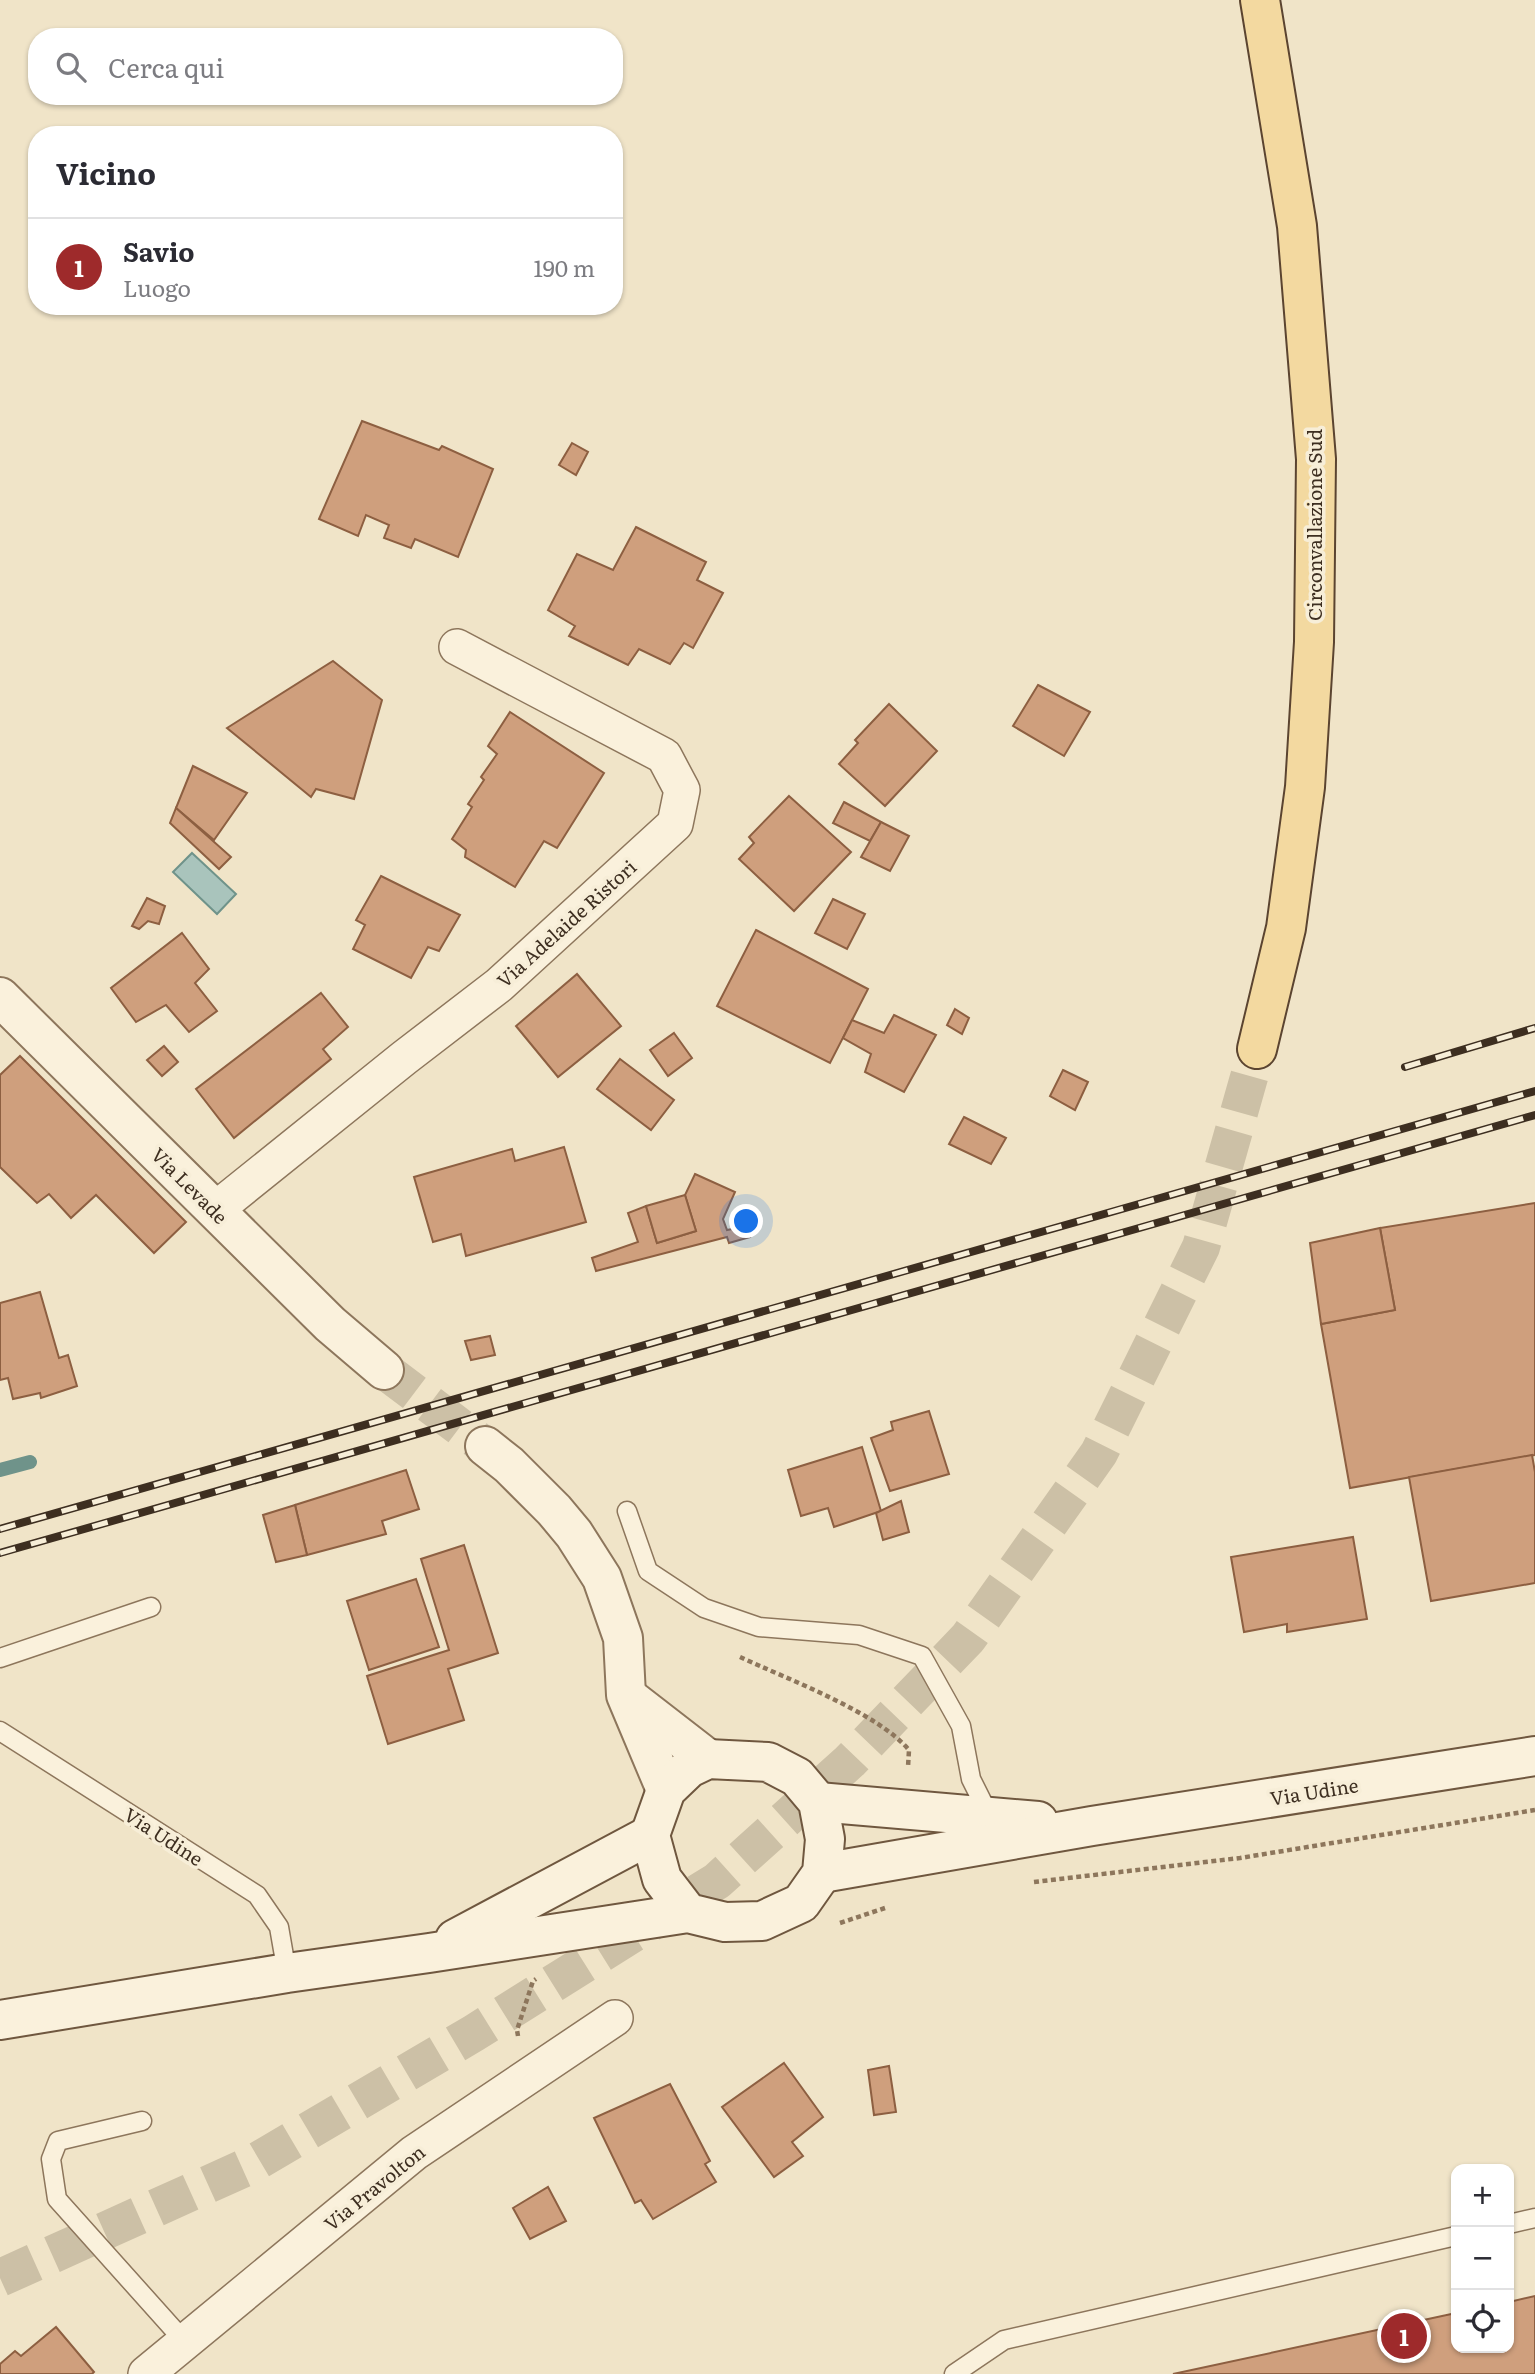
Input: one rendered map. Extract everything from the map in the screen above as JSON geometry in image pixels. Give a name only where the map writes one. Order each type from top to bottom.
[{"type":"main road","name":"Circonvallazione Sud","points":[[1257,1049],[1286,928],[1305,787],[1314,642],[1316,459],[1297,226],[1260,0]]},
{"type":"main road","name":"Via Levade","points":[[0,997],[330,1324],[384,1370]]},
{"type":"main road","points":[[485,1446],[509,1465],[544,1500],[574,1534],[602,1578],[623,1638],[626,1695],[666,1790]]},
{"type":"main road","points":[[626,1695],[708,1759]]},
{"type":"main road","name":"Via Udine","points":[[1092,1826],[1535,1756]]},
{"type":"main road","points":[[0,2020],[287,1973],[688,1913],[725,1922],[762,1921],[802,1903],[822,1873],[825,1839],[818,1801],[797,1777],[768,1762],[708,1759],[689,1768],[666,1790],[650,1835],[662,1879],[688,1913]]},
{"type":"main road","points":[[818,1801],[1092,1826]]},
{"type":"main road","points":[[822,1873],[1092,1826]]},
{"type":"main road","points":[[429,1953],[650,1835]]},
{"type":"street","name":"Via Adelaide Ristori","points":[[215,1210],[499,985],[675,824],[682,790],[664,756],[457,647]]},
{"type":"street","name":"Via Pravolton","points":[[146,2374],[414,2153],[615,2018]]},
{"type":"lane","points":[[627,1511],[648,1571],[704,1608],[759,1627],[859,1635],[922,1656],[961,1726],[971,1779],[990,1817]]},
{"type":"lane","points":[[0,1658],[151,1607]]},
{"type":"lane","name":"Via Udine","points":[[0,1731],[257,1895],[279,1927],[287,1973]]},
{"type":"lane","points":[[142,2121],[58,2141],[51,2159],[57,2199],[185,2342]]},
{"type":"lane","points":[[1514,2223],[1535,2218]]},
{"type":"lane","points":[[954,2374],[1004,2340],[1451,2237]]},
{"type":"path","points":[[1025,1884],[1240,1858],[1535,1810]]},
{"type":"path","points":[[839,1924],[892,1905]]},
{"type":"path","points":[[525,2078],[517,2031],[533,1981],[542,1976]]},
{"type":"water","points":[[192,853],[236,894],[217,914],[173,872]]},
{"type":"building","points":[[362,421],[439,450],[442,446],[493,469],[458,557],[415,539],[411,548],[384,538],[389,525],[366,515],[358,536],[319,519]]},
{"type":"building","points":[[572,443],[588,452],[576,475],[559,465]]},
{"type":"building","points":[[636,527],[706,562],[697,580],[723,593],[693,648],[684,643],[670,664],[639,649],[628,665],[569,636],[575,626],[548,610],[577,554],[613,570]]},
{"type":"building","points":[[333,661],[382,700],[354,799],[316,789],[311,797],[227,728]]},
{"type":"building","points":[[1038,685],[1090,712],[1064,756],[1013,726]]},
{"type":"building","points":[[889,704],[937,751],[885,806],[839,764],[858,743],[855,740]]},
{"type":"building","points":[[510,712],[604,773],[557,848],[544,841],[515,887],[465,857],[466,850],[452,839],[472,807],[468,804],[484,780],[481,777],[497,754],[488,746]]},
{"type":"building","points":[[193,766],[247,793],[214,840],[176,808]]},
{"type":"building","points":[[789,796],[851,852],[794,911],[739,859],[754,843],[749,837]]},
{"type":"building","points":[[844,802],[881,822],[870,841],[833,823]]},
{"type":"building","points":[[176,808],[231,857],[219,869],[170,823]]},
{"type":"building","points":[[881,822],[909,836],[890,871],[861,857]]},
{"type":"building","points":[[381,876],[460,915],[439,951],[428,947],[411,978],[353,949],[365,925],[356,920]]},
{"type":"building","points":[[147,898],[165,906],[159,924],[148,921],[139,929],[132,926]]},
{"type":"building","points":[[833,899],[865,914],[847,949],[815,933]]},
{"type":"building","points":[[756,930],[868,989],[830,1063],[717,1006]]},
{"type":"building","points":[[182,933],[209,969],[195,983],[217,1011],[189,1032],[166,1005],[136,1022],[111,988]]},
{"type":"building","points":[[577,974],[621,1026],[558,1077],[516,1026]]},
{"type":"building","points":[[321,993],[348,1027],[323,1049],[331,1059],[234,1138],[196,1089]]},
{"type":"building","points":[[955,1009],[969,1018],[962,1034],[947,1025]]},
{"type":"building","points":[[894,1015],[936,1035],[904,1092],[865,1072],[871,1054],[843,1038],[852,1020],[884,1033]]},
{"type":"building","points":[[674,1033],[692,1058],[668,1076],[650,1050]]},
{"type":"building","points":[[164,1046],[178,1062],[162,1076],[147,1060]]},
{"type":"building","points":[[20,1056],[186,1222],[154,1253],[96,1195],[71,1218],[49,1194],[37,1203],[0,1167],[0,1075]]},
{"type":"building","points":[[620,1059],[674,1100],[651,1130],[597,1089]]},
{"type":"building","points":[[1063,1070],[1088,1082],[1075,1110],[1050,1096]]},
{"type":"building","points":[[964,1117],[1006,1138],[991,1164],[949,1144]]},
{"type":"building","points":[[564,1147],[586,1222],[466,1256],[461,1234],[433,1242],[414,1177],[512,1149],[515,1161]]},
{"type":"building","points":[[695,1174],[735,1192],[723,1219],[727,1230],[747,1226],[750,1237],[729,1243],[727,1237],[596,1271],[592,1258],[638,1242],[628,1213],[646,1206],[657,1243],[696,1231],[685,1195]]},
{"type":"building","points":[[685,1195],[696,1231],[657,1243],[646,1206]]},
{"type":"building","points":[[1535,1203],[1535,1455],[1350,1488],[1321,1324],[1395,1310],[1380,1228]]},
{"type":"building","points":[[1380,1228],[1395,1310],[1321,1324],[1310,1243]]},
{"type":"building","points":[[40,1292],[59,1358],[68,1355],[77,1386],[41,1398],[40,1393],[13,1399],[8,1378],[0,1380],[0,1303]]},
{"type":"building","points":[[490,1336],[495,1355],[471,1360],[465,1341]]},
{"type":"building","points":[[929,1411],[949,1474],[890,1491],[871,1438],[893,1430],[891,1422]]},
{"type":"building","points":[[862,1447],[881,1511],[834,1527],[828,1508],[801,1516],[788,1470]]},
{"type":"building","points":[[1532,1455],[1535,1472],[1535,1583],[1431,1601],[1409,1477]]},
{"type":"building","points":[[406,1470],[419,1509],[382,1521],[386,1534],[307,1555],[295,1505]]},
{"type":"building","points":[[901,1501],[909,1532],[883,1540],[876,1513]]},
{"type":"building","points":[[295,1505],[307,1555],[276,1562],[263,1515]]},
{"type":"building","points":[[1353,1537],[1367,1619],[1287,1632],[1287,1624],[1244,1632],[1231,1557]]},
{"type":"building","points":[[464,1545],[498,1653],[448,1669],[464,1720],[388,1744],[367,1676],[449,1650],[421,1559]]},
{"type":"building","points":[[416,1579],[439,1647],[369,1670],[347,1601]]},
{"type":"building","points":[[784,2063],[823,2117],[792,2142],[803,2156],[774,2177],[722,2107]]},
{"type":"building","points":[[889,2066],[896,2112],[874,2115],[868,2070]]},
{"type":"building","points":[[670,2084],[710,2161],[705,2164],[716,2182],[653,2219],[641,2200],[635,2203],[594,2118]]},
{"type":"building","points":[[548,2187],[566,2221],[530,2239],[513,2208]]},
{"type":"building","points":[[1535,2296],[1535,2374],[1173,2374],[1451,2314],[1451,2353],[1514,2353],[1514,2301]]},
{"type":"building","points":[[56,2327],[94,2372],[92,2374],[0,2374],[0,2364],[15,2351],[21,2356]]},
{"type":"waterway","points":[[0,1470],[30,1462]]},
{"type":"tunnel","points":[[0,2278],[249,2166],[474,2033],[717,1881],[850,1761],[968,1638],[1099,1453],[1201,1247],[1257,1049]]},
{"type":"tunnel","points":[[384,1370],[485,1446]]},
{"type":"railway","points":[[1405,1067],[1535,1028]]},
{"type":"railway","points":[[0,1529],[1535,1091]]},
{"type":"railway","points":[[0,1553],[1535,1115]]},
{"type":"place","name":"Savio","points":[[1404,2336]]}]
